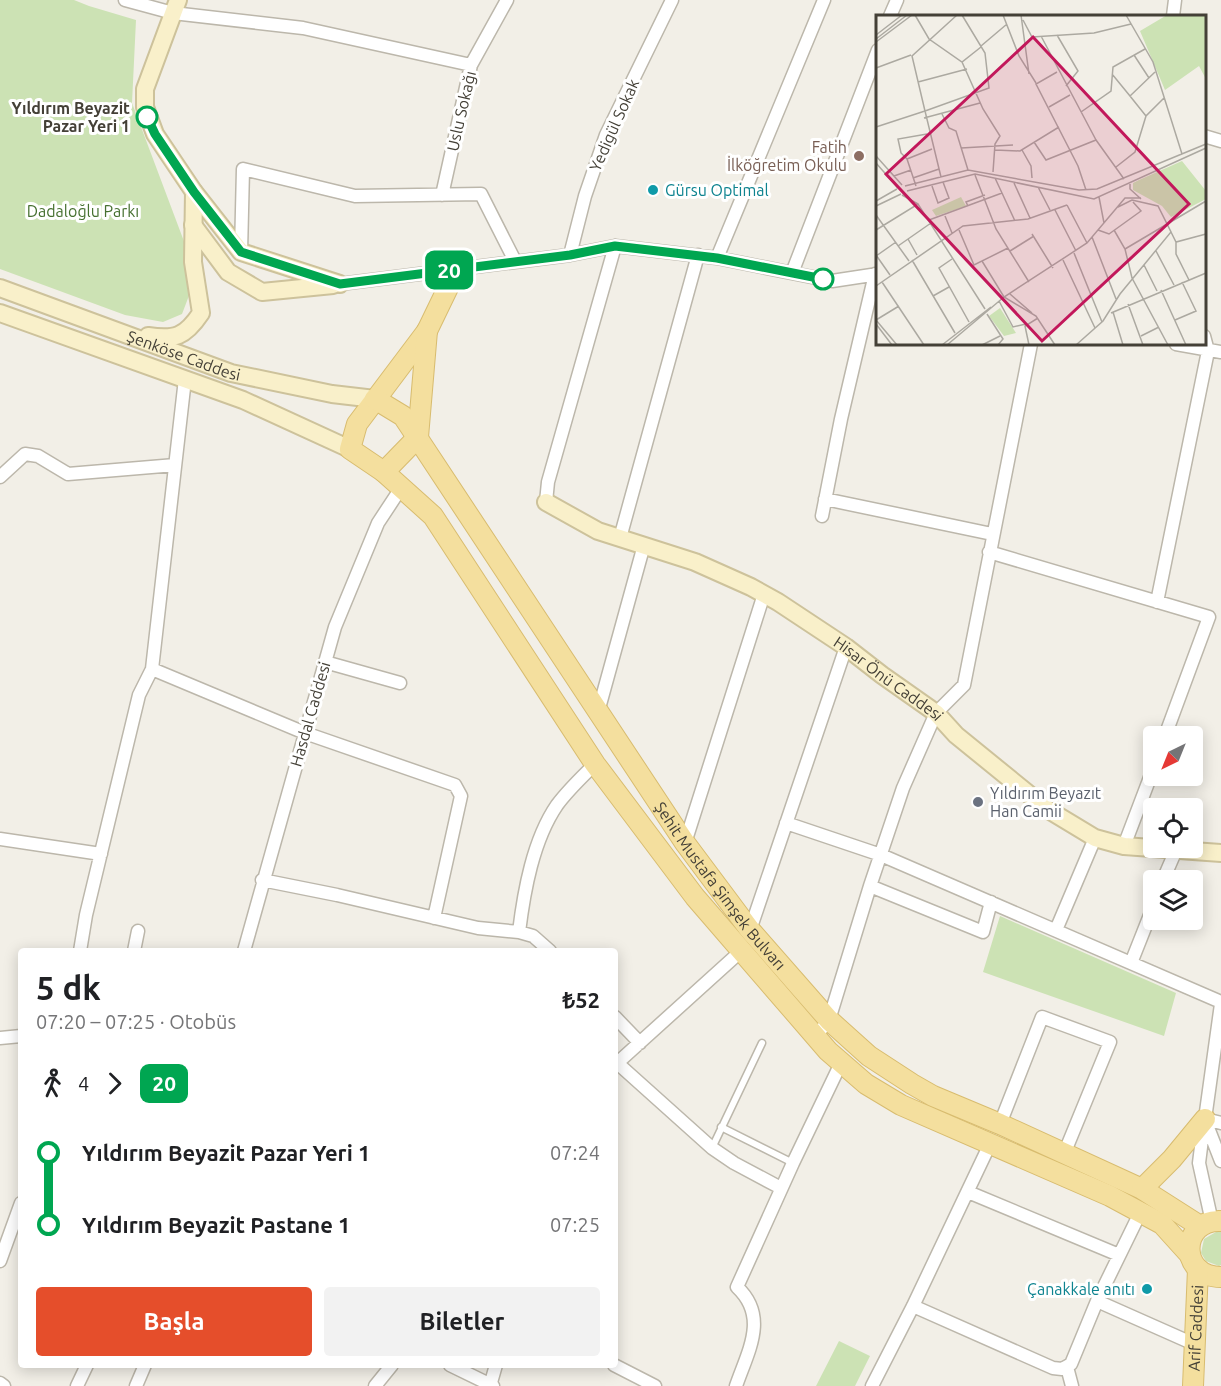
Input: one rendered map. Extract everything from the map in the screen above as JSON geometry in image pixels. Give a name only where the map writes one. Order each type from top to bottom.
[{"type":"main road","points":[[176,6],[146,82],[145,107],[155,134],[194,192],[241,252],[340,284]]},
{"type":"main road","points":[[124,333],[168,339],[191,326],[201,313],[194,261],[194,192]]},
{"type":"main road","points":[[194,225],[228,273],[262,292],[340,284]]},
{"type":"main road","points":[[350,449],[357,424],[427,331],[457,269]]},
{"type":"main road","name":"Şenköse Caddesi","points":[[0,288],[231,373],[332,394],[375,399]]},
{"type":"main road","name":"Şenköse Caddesi","points":[[0,313],[243,400],[350,449]]},
{"type":"main road","points":[[384,472],[418,437],[427,331]]},
{"type":"main road","name":"Şehit Mustafa Şimşek Bulvarı","points":[[375,399],[403,416],[685,843],[750,930],[829,1020],[869,1056],[933,1096],[1000,1124],[1211,1223]]},
{"type":"main road","name":"Şehit Mustafa Şimşek Bulvarı","points":[[350,449],[384,472],[433,516],[595,764],[695,897],[740,952],[841,1063],[866,1084],[901,1105],[1141,1211],[1162,1224],[1194,1262]]},
{"type":"main road","name":"Hisar Önü Caddesi","points":[[546,502],[598,531],[695,562],[764,594],[846,647],[936,713],[956,735],[1047,809],[1095,838],[1124,846],[1143,847]]},
{"type":"main road","name":"Hisar Önü Caddesi","points":[[1203,852],[1221,853]]},
{"type":"main road","points":[[1142,1189],[1213,1121]]},
{"type":"main road","name":"Arif Caddesi","points":[[1193,1386],[1194,1262],[1191,1240],[1211,1223]]},
{"type":"main road","points":[[1194,1262],[1212,1277],[1221,1277]]},
{"type":"street","points":[[125,0],[176,6],[303,28],[471,64]]},
{"type":"street","name":"Uslu Sokağı","points":[[442,195],[471,64],[507,0]]},
{"type":"street","name":"Yedigül Sokak","points":[[570,255],[585,196],[606,135],[672,0]]},
{"type":"street","points":[[717,258],[824,0]]},
{"type":"street","points":[[890,15],[897,0]]},
{"type":"street","points":[[1173,15],[1175,0]]},
{"type":"street","points":[[792,273],[876,55]]},
{"type":"street","points":[[1206,137],[1221,141]]},
{"type":"street","points":[[241,252],[243,169],[356,196],[481,194],[515,261]]},
{"type":"street","points":[[546,502],[548,482],[615,246]]},
{"type":"street","points":[[340,284],[570,255],[615,246],[698,255],[832,280],[876,274],[841,419],[822,516]]},
{"type":"street","points":[[620,538],[698,255]]},
{"type":"street","points":[[1157,602],[1208,351],[1206,344]]},
{"type":"street","points":[[815,1037],[829,1020],[870,885],[903,788],[936,713],[964,685],[1031,345]]},
{"type":"street","points":[[1181,345],[1221,352]]},
{"type":"street","points":[[81,948],[139,695],[152,669],[185,379]]},
{"type":"street","points":[[0,477],[25,454],[38,456],[68,474],[175,465]]},
{"type":"street","name":"Hasdal Caddesi","points":[[245,948],[262,880],[335,627],[378,523],[401,488]]},
{"type":"street","points":[[825,499],[992,534]]},
{"type":"street","points":[[598,712],[644,545]]},
{"type":"street","points":[[989,552],[1209,617],[1169,726]]},
{"type":"street","points":[[685,843],[764,594]]},
{"type":"street","points":[[750,930],[846,647]]},
{"type":"street","points":[[325,662],[399,683]]},
{"type":"street","points":[[152,669],[305,733],[451,782],[461,796],[434,918]]},
{"type":"street","points":[[519,932],[524,893],[546,824],[565,795],[595,764]]},
{"type":"street","points":[[1124,846],[1147,786]]},
{"type":"street","points":[[786,823],[881,855],[1221,1003],[1213,1121],[1199,1163],[1211,1223]]},
{"type":"street","points":[[1056,930],[1095,838]]},
{"type":"street","points":[[0,839],[101,854]]},
{"type":"street","points":[[262,880],[478,928],[519,932],[533,936],[547,948]]},
{"type":"street","points":[[870,885],[983,932],[991,902]]},
{"type":"street","points":[[1131,963],[1144,930]]},
{"type":"street","points":[[135,948],[138,931]]},
{"type":"street","points":[[618,1061],[740,952]]},
{"type":"street","points":[[1000,1124],[1042,1017],[1110,1042],[1064,1154]]},
{"type":"street","points":[[618,1020],[640,1042]]},
{"type":"street","points":[[0,1038],[18,1036]]},
{"type":"street","points":[[736,1386],[753,1339],[755,1322],[747,1299],[737,1287],[841,1063]]},
{"type":"street","points":[[618,1065],[712,1148],[734,1163],[781,1188]]},
{"type":"street","points":[[1213,1121],[1221,1161]]},
{"type":"street","points":[[872,1386],[990,1144]]},
{"type":"street","points":[[968,1192],[1119,1255]]},
{"type":"street","points":[[0,1261],[18,1211]]},
{"type":"street","points":[[913,1306],[1053,1368],[1067,1367],[1071,1364],[1097,1301],[1141,1211]]},
{"type":"street","points":[[1097,1301],[1194,1344]]},
{"type":"street","points":[[618,1367],[655,1386]]},
{"type":"street","points":[[1067,1367],[1072,1386]]},
{"type":"street","points":[[77,1386],[86,1368]]},
{"type":"street","points":[[136,1386],[144,1368]]},
{"type":"street","points":[[375,1386],[390,1368]]},
{"type":"street","points":[[456,1368],[491,1386],[495,1368]]},
{"type":"street","points":[[0,1383],[4,1386]]},
{"type":"lane","points":[[712,1148],[762,1043]]},
{"type":"lane","points":[[722,1127],[793,1163]]},
{"type":"green space","name":"Dadaloğlu Parkı","points":[[0,0],[74,0],[136,20],[132,103],[188,252],[190,293],[182,314],[163,322],[125,315],[0,269]]},
{"type":"green space","points":[[1000,916],[1176,993],[1164,1036],[983,972]]},
{"type":"green space","points":[[1216,1232],[1221,1232],[1221,1265],[1219,1266],[1206,1261],[1201,1253],[1204,1239]]},
{"type":"green space","points":[[839,1341],[870,1356],[855,1386],[816,1386]]},
{"type":"bus line","name":"20","points":[[147,117],[155,134],[194,192],[241,252],[340,284],[570,255],[615,246],[717,258],[823,279]]},
{"type":"place","name":"Yıldırım Beyazit Pazar Yeri 1","points":[[147,117]]},
{"type":"place","name":"Fatih İlköğretim Okulu","points":[[859,156]]},
{"type":"place","name":"Gürsu Optimal","points":[[653,190]]},
{"type":"place","name":"Yıldırım Beyazıt Han Camii","points":[[978,802]]},
{"type":"place","name":"Çanakkale anıtı","points":[[1147,1289]]}]
